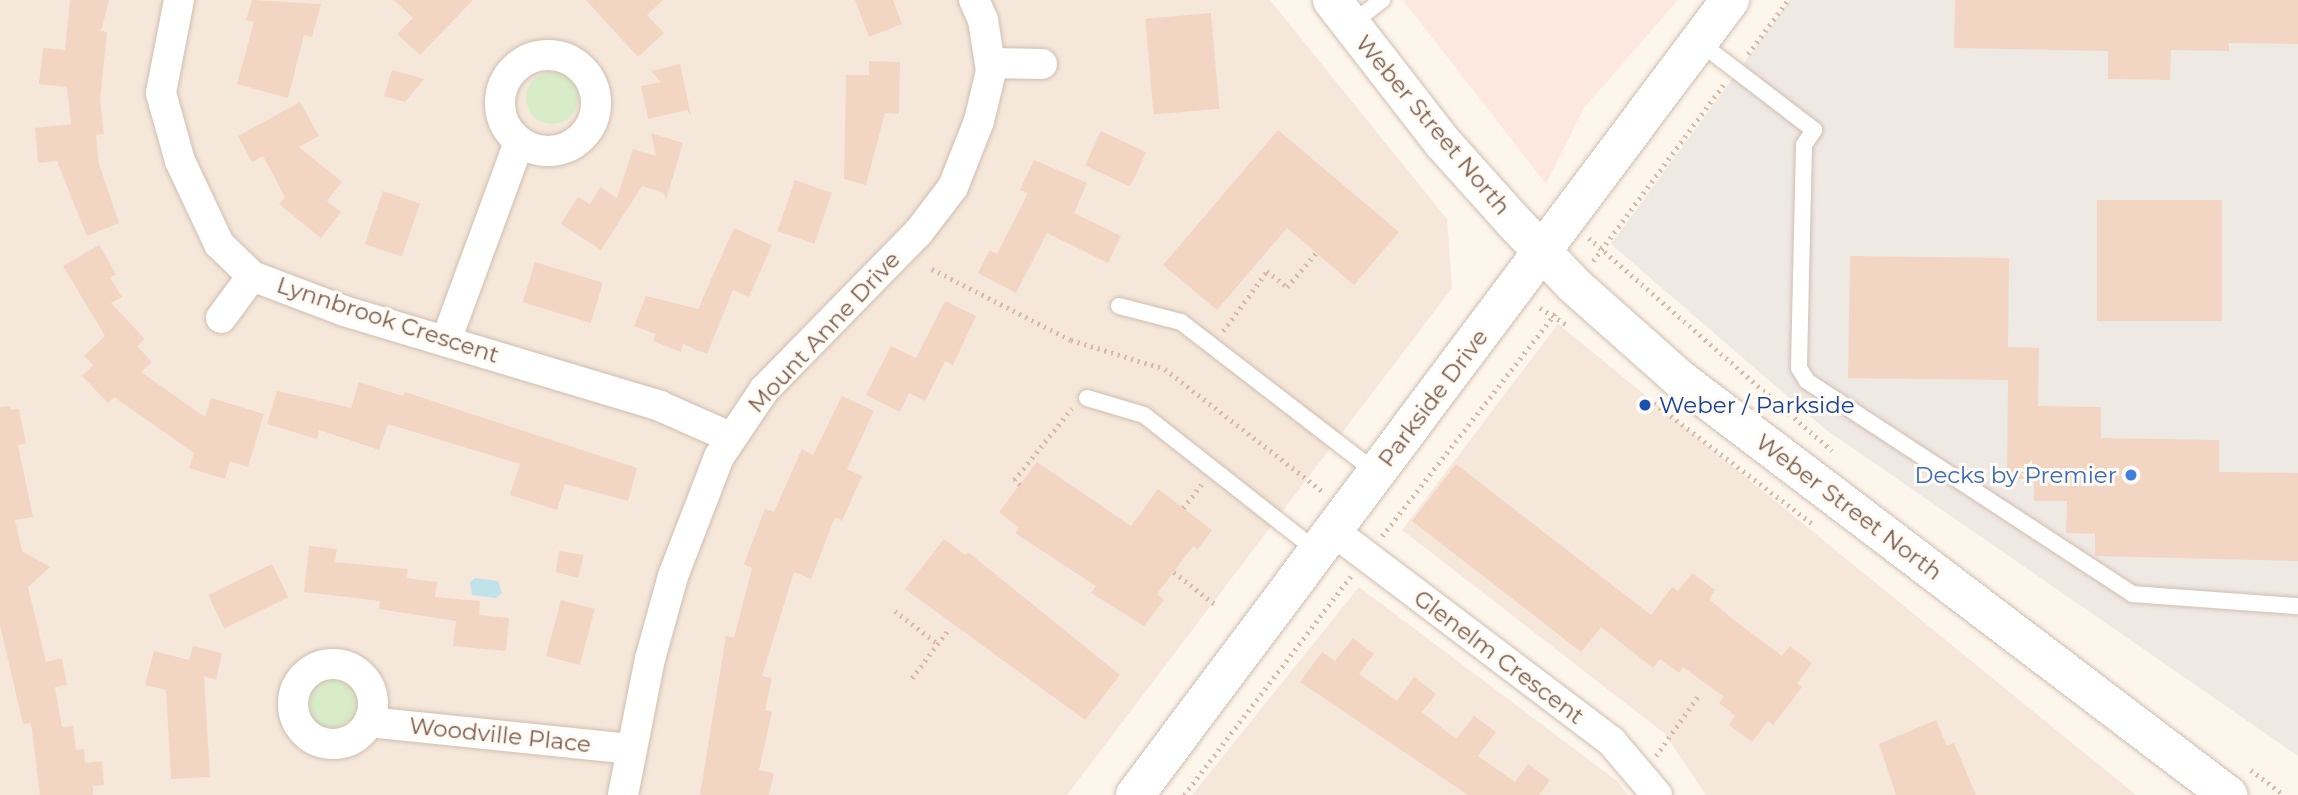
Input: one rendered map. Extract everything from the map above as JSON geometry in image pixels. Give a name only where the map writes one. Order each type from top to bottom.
[{"type":"main road","name":"Parkside Drive","points":[[1135,795],[1730,0]]},
{"type":"main road","name":"Weber Street North","points":[[1341,12],[1443,143],[1543,253],[1681,380],[2234,778]]},
{"type":"street","name":"Lynnbrook Crescent","points":[[179,0],[161,93],[180,161],[219,244],[252,276],[344,311],[447,338],[660,406],[730,437]]},
{"type":"street","name":"Mount Anne Drive","points":[[623,795],[673,576],[730,437],[764,390],[918,233],[948,195],[979,121],[991,63],[974,0]]},
{"type":"street","points":[[991,63],[1042,64]]},
{"type":"street","points":[[447,338],[519,142]]},
{"type":"street","points":[[221,318],[252,276]]},
{"type":"street","name":"Glenelm Crescent","points":[[1332,531],[1611,741],[1649,786]]},
{"type":"street","name":"Woodville Place","points":[[369,722],[632,749]]},
{"type":"lane","points":[[1341,12],[1382,0]]},
{"type":"lane","points":[[1699,42],[1814,130],[1804,145],[1799,368],[1807,381],[2133,594],[2298,606]]},
{"type":"lane","points":[[1119,306],[1174,318],[1213,345],[1376,472]]},
{"type":"lane","points":[[1087,398],[1144,415],[1213,470],[1332,531]]},
{"type":"path","points":[[1598,253],[1734,68],[1788,0]]},
{"type":"path","points":[[1595,245],[1598,253],[1840,458]]},
{"type":"path","points":[[1213,345],[1267,271],[1287,287],[1316,253]]},
{"type":"path","points":[[932,269],[1071,340],[1165,369],[1332,531]]},
{"type":"path","points":[[1386,530],[1555,314]]},
{"type":"path","points":[[1020,485],[1014,480],[1081,396],[1087,398]]},
{"type":"path","points":[[1183,508],[1213,470]]},
{"type":"path","points":[[1174,572],[1216,605]]},
{"type":"path","points":[[1184,795],[1348,580]]},
{"type":"path","points":[[895,611],[938,644]]},
{"type":"path","points":[[912,678],[948,630]]},
{"type":"path","points":[[1649,786],[1698,696]]},
{"type":"path","points":[[2234,778],[2284,795]]},
{"type":"shaded area","points":[[0,0],[1270,0],[1447,219],[1452,288],[1067,795],[0,795]]},
{"type":"shaded area","points":[[1403,0],[1678,0],[1584,108],[1546,184]]},
{"type":"shaded area","points":[[1790,0],[2298,0],[2298,756],[1825,429],[1611,244]]},
{"type":"shaded area","points":[[1558,324],[2136,795],[1706,795],[1664,733],[1402,530]]},
{"type":"shaded area","points":[[1359,587],[1617,781],[1628,795],[1192,795]]},
{"type":"green space","points":[[552,72],[562,74],[570,80],[576,88],[576,108],[570,116],[562,122],[552,124],[542,122],[534,116],[528,108],[526,98],[528,88],[534,80],[542,74]]},
{"type":"green space","points":[[332,676],[342,678],[350,684],[356,692],[356,712],[350,720],[342,726],[332,728],[322,726],[314,720],[308,712],[306,702],[308,692],[314,684],[322,678]]},
{"type":"water","points":[[475,578],[498,581],[502,593],[496,598],[472,595],[470,582]]},
{"type":"building","points":[[70,0],[109,0],[101,31],[107,32],[100,99],[104,134],[96,135],[99,164],[119,223],[87,236],[57,161],[38,163],[35,128],[71,124],[67,87],[39,84],[43,48],[65,50]]},
{"type":"building","points":[[252,0],[321,4],[312,37],[304,35],[288,98],[237,84],[254,22],[246,20]]},
{"type":"building","points":[[394,0],[473,0],[420,55],[397,34],[413,18]]},
{"type":"building","points":[[586,0],[663,0],[647,15],[664,33],[638,57]]},
{"type":"building","points":[[855,0],[893,0],[902,24],[869,37]]},
{"type":"building","points":[[1955,0],[2298,0],[2298,44],[2229,43],[2229,51],[2171,50],[2170,80],[2108,79],[2108,51],[1954,48]]},
{"type":"building","points":[[1211,13],[1219,109],[1154,114],[1145,19]]},
{"type":"building","points":[[869,61],[900,62],[899,114],[885,113],[866,185],[844,179],[846,75],[869,75]]},
{"type":"building","points":[[680,64],[691,115],[687,110],[648,119],[641,86],[661,82],[651,71]]},
{"type":"building","points":[[392,70],[424,79],[405,102],[384,96]]},
{"type":"building","points":[[300,102],[319,136],[299,147],[342,182],[327,201],[341,212],[321,238],[279,204],[285,197],[263,156],[252,162],[238,136]]},
{"type":"building","points":[[1278,130],[1399,232],[1354,285],[1287,228],[1217,310],[1163,265]]},
{"type":"building","points":[[1101,131],[1146,152],[1130,187],[1085,165]]},
{"type":"building","points":[[651,133],[683,143],[666,200],[664,193],[642,186],[601,250],[561,224],[578,197],[590,204],[600,187],[617,198],[633,149],[656,156]]},
{"type":"building","points":[[1034,160],[1087,183],[1074,213],[1121,236],[1108,263],[1047,233],[1016,293],[978,273],[990,250],[997,254],[1028,193],[1020,190]]},
{"type":"building","points":[[795,180],[832,193],[814,244],[777,231]]},
{"type":"building","points":[[383,191],[420,204],[402,257],[365,244]]},
{"type":"building","points":[[2097,200],[2222,200],[2222,321],[2097,321]]},
{"type":"building","points":[[734,228],[772,245],[749,297],[733,290],[707,354],[683,344],[681,352],[653,341],[656,334],[634,326],[646,296],[698,309]]},
{"type":"building","points":[[99,245],[116,274],[110,278],[122,297],[111,303],[145,339],[137,346],[152,362],[141,372],[205,417],[211,398],[264,414],[248,467],[230,461],[225,479],[189,468],[194,453],[114,397],[108,403],[82,376],[93,365],[84,356],[105,336],[63,266]]},
{"type":"building","points":[[1850,256],[2009,258],[2008,347],[2039,348],[2038,406],[2101,407],[2101,438],[2219,440],[2219,472],[2298,473],[2298,561],[2095,556],[2095,534],[2066,533],[2067,501],[2034,501],[2034,479],[2007,479],[2008,380],[1848,378]]},
{"type":"building","points":[[535,262],[603,283],[591,323],[523,302]]},
{"type":"building","points":[[945,301],[976,316],[953,365],[945,361],[925,401],[909,393],[900,412],[866,395],[891,346],[916,358]]},
{"type":"building","points":[[359,382],[403,396],[405,392],[637,468],[628,501],[565,484],[557,510],[510,495],[520,464],[388,424],[379,450],[319,430],[317,439],[267,424],[277,391],[351,408]]},
{"type":"building","points":[[842,396],[874,411],[847,469],[862,476],[842,521],[835,517],[811,579],[794,572],[762,676],[772,678],[765,710],[772,712],[759,770],[774,773],[769,795],[700,795],[726,636],[734,638],[752,568],[744,564],[765,509],[774,512],[802,449],[813,455]]},
{"type":"building","points":[[10,406],[11,410],[19,409],[26,443],[18,445],[33,517],[15,520],[22,551],[50,567],[28,587],[46,662],[62,658],[67,685],[55,687],[62,727],[73,726],[76,750],[84,749],[85,763],[102,761],[104,785],[93,786],[93,795],[40,795],[31,723],[23,724],[0,625],[0,407]]},
{"type":"building","points":[[1037,462],[1131,526],[1158,489],[1212,530],[1198,549],[1193,546],[1157,594],[1164,600],[1144,626],[1091,593],[1096,586],[1015,533],[1019,528],[999,512]]},
{"type":"building","points":[[1456,464],[1651,615],[1672,587],[1678,591],[1692,573],[1715,590],[1709,599],[1735,621],[1782,656],[1790,646],[1812,663],[1797,683],[1802,687],[1773,725],[1768,721],[1752,742],[1729,725],[1735,716],[1719,703],[1724,697],[1683,667],[1679,673],[1660,659],[1653,668],[1601,627],[1581,652],[1412,521]]},
{"type":"building","points":[[944,539],[965,555],[968,552],[1120,675],[1085,720],[905,589]]},
{"type":"building","points":[[309,546],[337,549],[335,562],[408,569],[406,578],[437,582],[435,597],[480,601],[479,615],[509,618],[506,651],[453,646],[456,621],[379,609],[380,601],[304,592]]},
{"type":"building","points":[[559,551],[584,555],[578,578],[556,572]]},
{"type":"building","points":[[272,564],[288,597],[224,628],[208,595]]},
{"type":"building","points":[[561,600],[595,609],[580,665],[546,656]]},
{"type":"building","points":[[1353,638],[1374,654],[1359,674],[1397,701],[1414,677],[1436,694],[1422,712],[1456,739],[1474,716],[1496,732],[1478,756],[1515,782],[1528,764],[1550,780],[1539,795],[1468,795],[1300,682],[1322,652],[1335,661]]},
{"type":"building","points":[[193,646],[222,653],[216,680],[204,676],[210,777],[171,779],[166,690],[145,685],[154,651],[189,660]]},
{"type":"building","points":[[1936,720],[1947,746],[1954,743],[1976,795],[1896,795],[1879,744]]},
{"type":"place","name":"Weber / Parkside","points":[[1645,405]]},
{"type":"place","name":"Decks by Premier","points":[[2131,475]]}]
